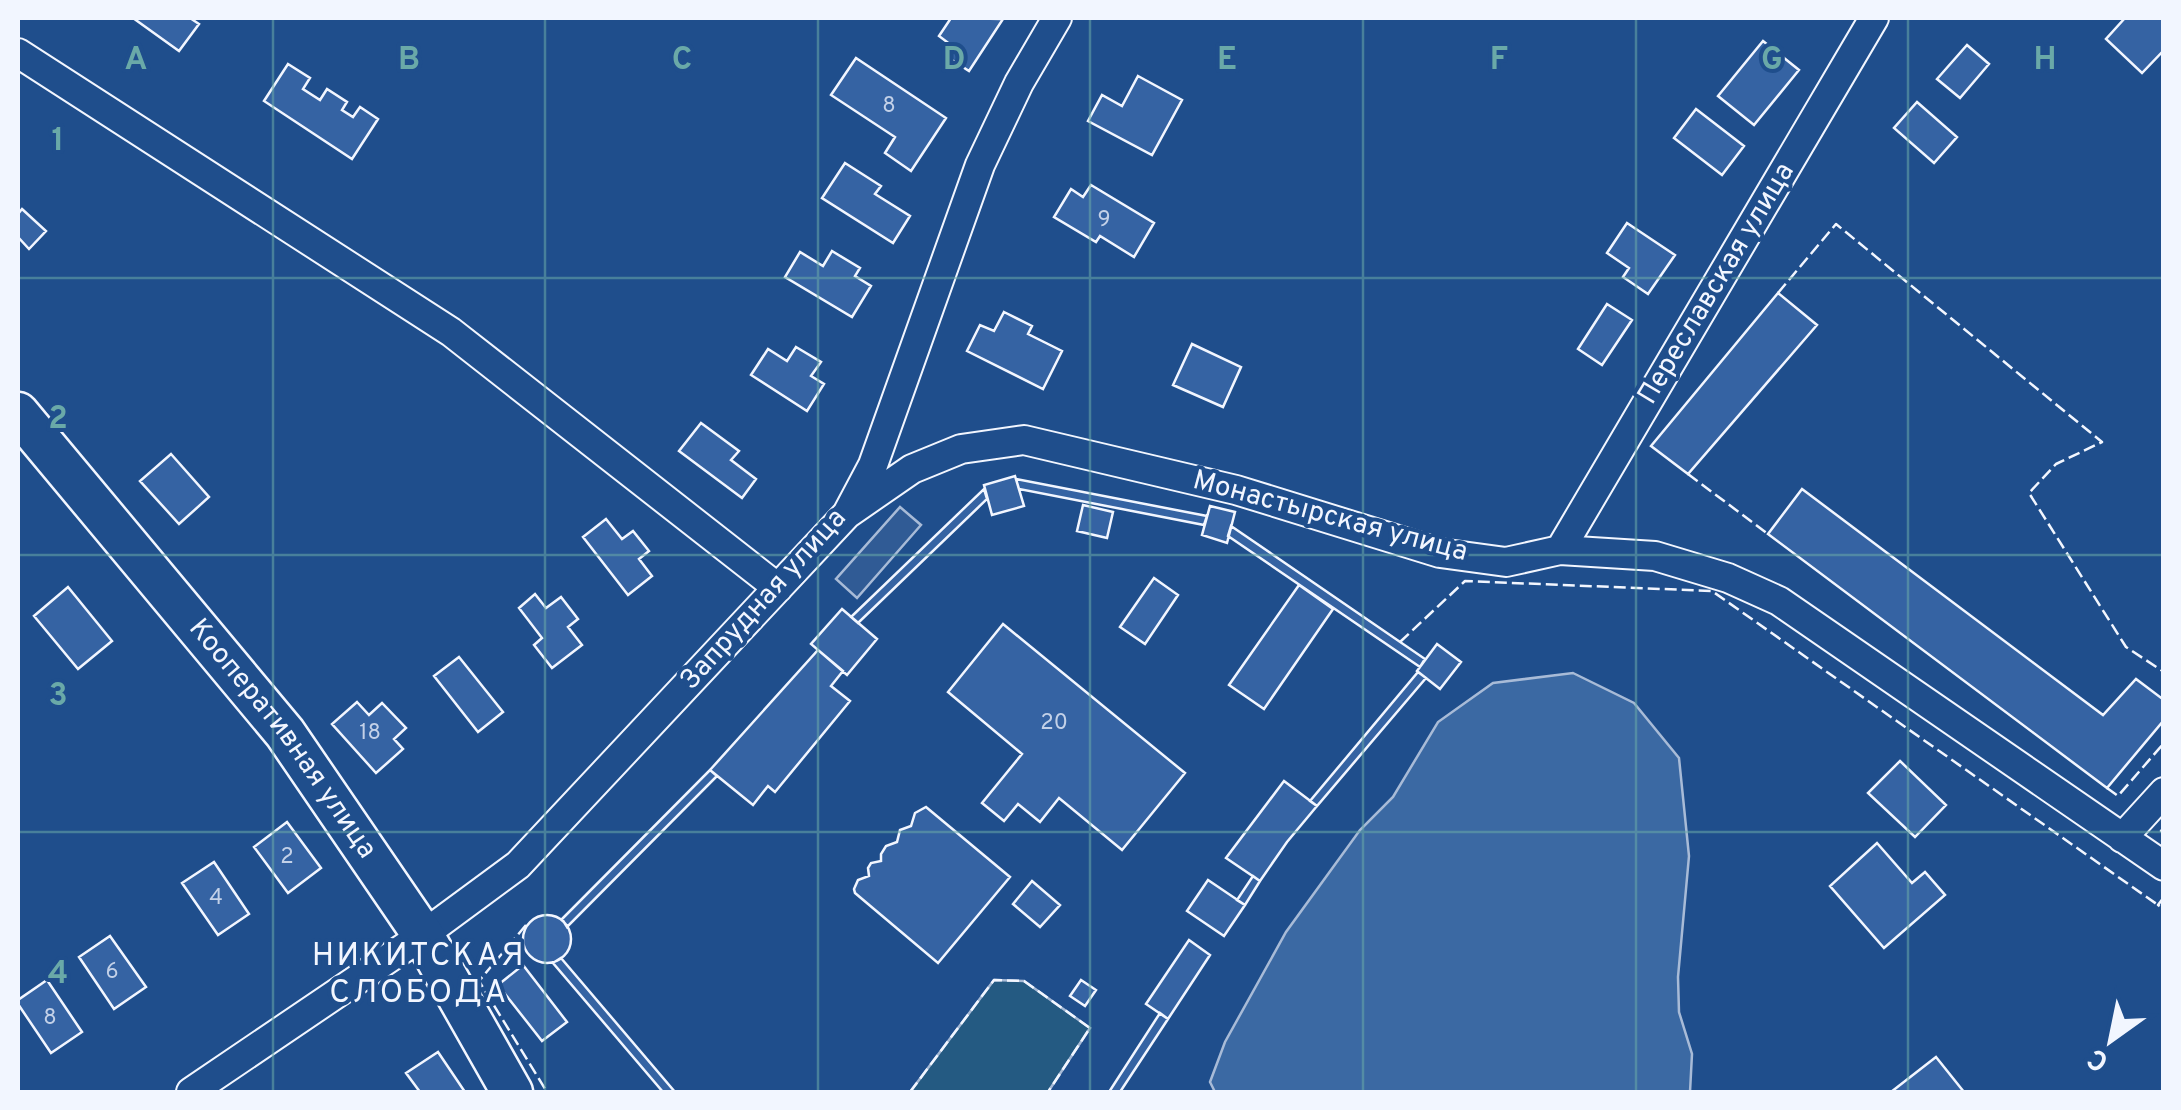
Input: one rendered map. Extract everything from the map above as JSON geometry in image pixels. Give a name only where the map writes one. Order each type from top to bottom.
[{"type":"street","name":"Запрудная улица","points":[[191,1092],[423,935],[518,865],[846,514],[873,466],[980,165],[1019,82],[1057,18]]},
{"type":"street","name":"Переславская улица","points":[[1560,550],[1874,18]]},
{"type":"street","points":[[18,53],[451,332],[778,588]]},
{"type":"street","name":"Кооперативная улица","points":[[18,413],[285,733],[423,935],[512,1092]]},
{"type":"street","name":"Монастырская улица","points":[[846,514],[912,469],[961,449],[1024,440],[1236,490],[1440,553],[1506,562],[1560,550],[1654,556],[1728,578],[1779,601],[2164,866]]},
{"type":"street","points":[[2122,838],[2164,792]]},
{"type":"shaded area","points":[[900,507],[921,525],[857,598],[836,579]]},
{"type":"shaded area","points":[[1573,673],[1634,703],[1679,758],[1689,856],[1678,977],[1679,1012],[1692,1054],[1690,1092],[1215,1092],[1210,1082],[1225,1042],[1286,932],[1360,830],[1393,797],[1438,722],[1493,683]]},
{"type":"shaded area","points":[[994,980],[1024,981],[1090,1028],[1048,1092],[910,1092]]},
{"type":"building","points":[[133,18],[190,18],[199,24],[179,51]]},
{"type":"building","points":[[951,18],[1003,19],[969,71],[949,58],[955,48],[939,36]]},
{"type":"building","points":[[2125,18],[2164,18],[2164,50],[2142,73],[2106,39]]},
{"type":"building","points":[[1763,41],[1799,70],[1754,125],[1718,96]]},
{"type":"building","points":[[1967,45],[1989,64],[1960,98],[1937,79]]},
{"type":"building","points":[[856,58],[946,118],[911,171],[885,153],[895,137],[831,95]]},
{"type":"building","points":[[288,64],[310,78],[303,89],[320,100],[327,89],[347,102],[342,110],[353,117],[360,107],[378,119],[352,159],[264,101]]},
{"type":"building","points":[[1138,76],[1182,100],[1152,155],[1088,121],[1102,95],[1122,106]]},
{"type":"building","points":[[1917,102],[1957,137],[1934,163],[1894,128]]},
{"type":"building","points":[[1696,109],[1744,146],[1722,175],[1674,138]]},
{"type":"building","points":[[845,163],[881,186],[875,194],[910,216],[893,243],[822,198]]},
{"type":"building","points":[[1091,185],[1154,223],[1134,257],[1100,236],[1096,242],[1054,217],[1071,189],[1083,197]]},
{"type":"building","points":[[22,209],[46,231],[29,249],[18,237],[18,214]]},
{"type":"building","points":[[1627,223],[1675,255],[1648,294],[1623,277],[1629,268],[1607,253]]},
{"type":"building","points":[[832,251],[860,268],[855,276],[871,286],[852,317],[785,277],[800,252],[823,266]]},
{"type":"building","points":[[1778,293],[1817,325],[1688,474],[1651,446]]},
{"type":"building","points":[[1607,304],[1632,320],[1602,365],[1578,349]]},
{"type":"building","points":[[1004,312],[1032,326],[1028,334],[1062,351],[1043,389],[967,351],[980,325],[994,331]]},
{"type":"building","points":[[1192,344],[1241,367],[1223,407],[1173,385]]},
{"type":"building","points":[[796,347],[821,362],[811,376],[824,384],[807,411],[751,375],[768,349],[787,361]]},
{"type":"building","points":[[701,423],[739,451],[731,460],[756,479],[742,498],[679,451]]},
{"type":"building","points":[[171,454],[209,497],[179,524],[140,481]]},
{"type":"building","points":[[1015,476],[1024,506],[992,515],[984,485]]},
{"type":"building","points":[[1016,479],[1207,516],[1204,525],[1019,489]]},
{"type":"building","points":[[984,489],[987,499],[858,623],[851,617]]},
{"type":"building","points":[[1802,489],[2103,715],[2136,679],[2164,700],[2164,720],[2107,788],[1768,534]]},
{"type":"building","points":[[1083,505],[1113,512],[1107,538],[1077,531]]},
{"type":"building","points":[[1210,506],[1235,512],[1227,543],[1202,535]]},
{"type":"building","points":[[606,519],[622,539],[633,531],[649,551],[639,559],[652,576],[628,595],[583,537]]},
{"type":"building","points":[[1231,526],[1425,659],[1420,667],[1228,536]]},
{"type":"building","points":[[1154,578],[1178,595],[1145,644],[1120,627]]},
{"type":"building","points":[[1299,585],[1333,609],[1264,709],[1229,685]]},
{"type":"building","points":[[68,587],[112,641],[78,669],[34,616]]},
{"type":"building","points":[[535,594],[546,608],[561,597],[578,619],[568,627],[582,645],[552,668],[534,645],[542,638],[519,608]]},
{"type":"building","points":[[842,609],[877,639],[847,675],[811,644]]},
{"type":"building","points":[[1003,624],[1185,773],[1122,850],[1059,798],[1040,822],[1018,804],[1004,821],[982,803],[1022,754],[948,692]]},
{"type":"building","points":[[1437,644],[1461,662],[1440,689],[1417,671]]},
{"type":"building","points":[[818,650],[843,671],[831,686],[850,701],[775,792],[768,786],[753,805],[710,770]]},
{"type":"building","points":[[459,657],[503,712],[478,732],[434,676]]},
{"type":"building","points":[[1418,672],[1426,678],[1317,806],[1310,801]]},
{"type":"building","points":[[357,702],[369,715],[382,703],[406,728],[394,739],[403,749],[376,773],[332,724]]},
{"type":"building","points":[[1900,761],[1946,805],[1915,837],[1868,793]]},
{"type":"building","points":[[710,770],[717,776],[567,927],[562,919]]},
{"type":"building","points":[[1284,781],[1317,806],[1260,881],[1226,858]]},
{"type":"building","points":[[926,807],[1010,877],[938,963],[854,889],[858,880],[869,876],[871,863],[881,861],[886,846],[897,842],[900,830],[911,826],[915,813]]},
{"type":"building","points":[[287,822],[321,868],[288,893],[254,847]]},
{"type":"building","points":[[1877,843],[1912,883],[1925,872],[1945,895],[1884,948],[1830,886]]},
{"type":"building","points":[[214,862],[249,914],[218,935],[182,883]]},
{"type":"building","points":[[1253,876],[1260,881],[1245,905],[1237,900]]},
{"type":"building","points":[[1208,880],[1245,905],[1224,936],[1187,911]]},
{"type":"building","points":[[1032,881],[1060,905],[1040,927],[1013,904]]},
{"type":"building","points":[[547,915],[564,922],[571,939],[564,956],[547,963],[530,956],[523,939],[530,922]]},
{"type":"building","points":[[110,936],[146,987],[114,1009],[79,957]]},
{"type":"building","points":[[1189,940],[1210,955],[1168,1019],[1146,1004]]},
{"type":"building","points":[[561,958],[675,1092],[663,1092],[553,963]]},
{"type":"building","points":[[523,965],[567,1022],[542,1041],[498,985]]},
{"type":"building","points":[[47,980],[82,1032],[51,1053],[18,1004],[18,1000]]},
{"type":"building","points":[[1081,980],[1096,990],[1085,1006],[1070,996]]},
{"type":"building","points":[[1160,1013],[1168,1019],[1120,1092],[1109,1092]]},
{"type":"building","points":[[438,1052],[465,1092],[420,1092],[406,1073]]},
{"type":"building","points":[[1936,1057],[1964,1092],[1891,1092]]},
{"type":"fence","points":[[1778,293],[1836,224],[2102,442],[2056,464],[2029,493],[2126,647],[2164,672]]},
{"type":"fence","points":[[1688,474],[1768,534]]},
{"type":"fence","points":[[1400,642],[1465,581],[1712,591],[2158,905]]},
{"type":"fence","points":[[2107,788],[2118,796],[2164,743]]},
{"type":"fence","points":[[2164,828],[2164,833]]},
{"type":"fence","points":[[2164,897],[2158,905],[2164,909]]},
{"type":"fence","points":[[526,925],[479,981],[547,1092]]},
{"type":"fence","points":[[910,1092],[994,980],[1024,981],[1090,1028],[1048,1092]]},
{"type":"district","name":"НИКИТСКАЯ СЛОБОДА","points":[[419,976]]}]
